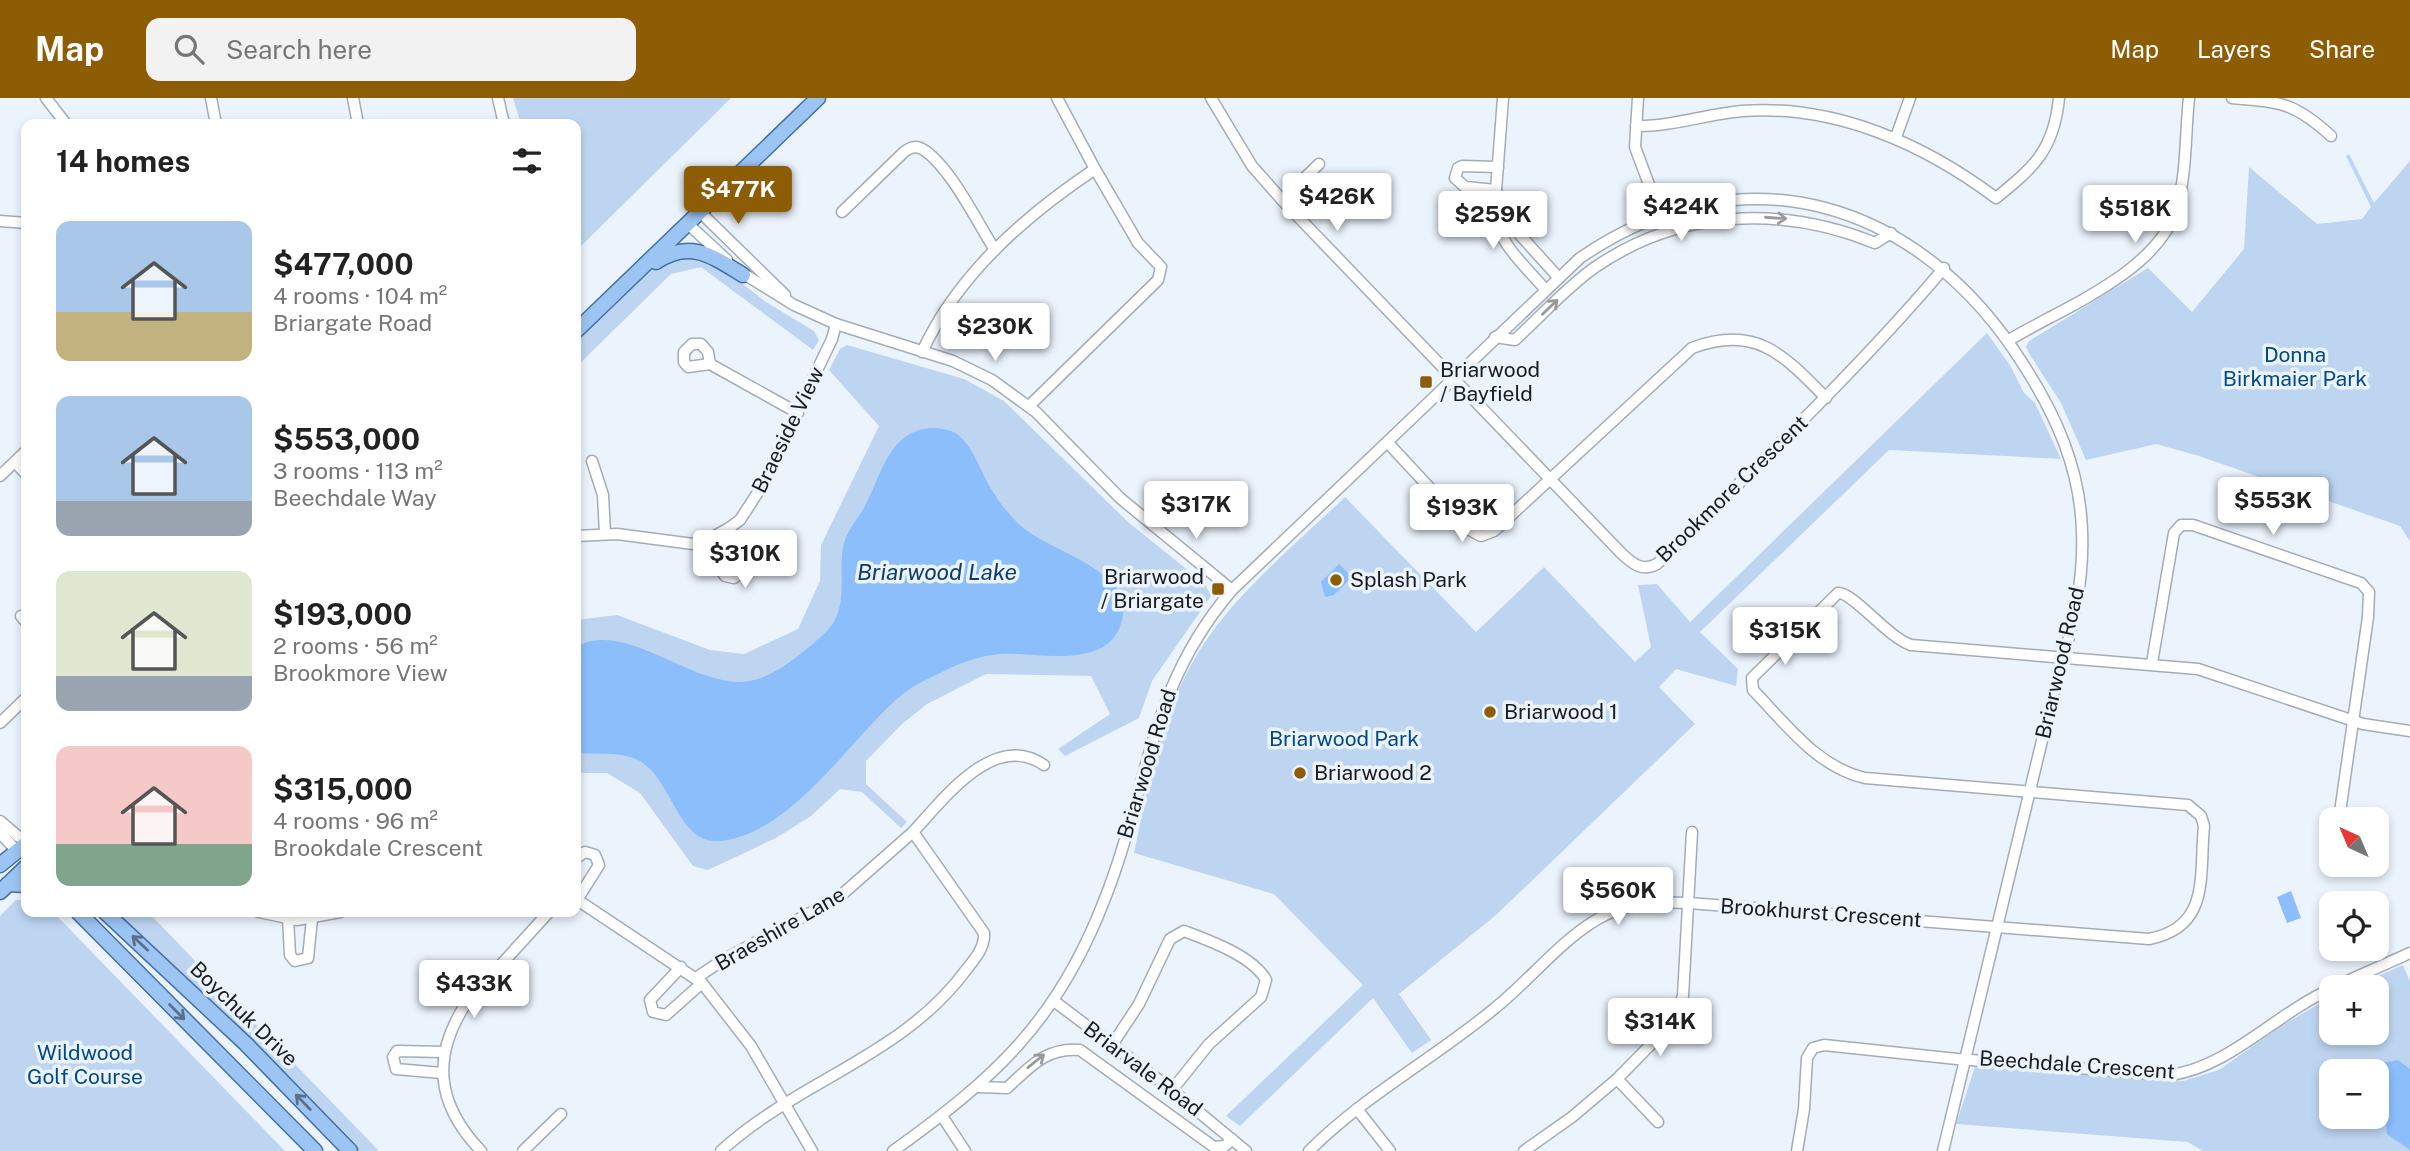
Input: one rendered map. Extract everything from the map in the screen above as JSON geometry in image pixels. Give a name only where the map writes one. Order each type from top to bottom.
[{"type":"main road","points":[[581,326],[818,98]]},
{"type":"main road","points":[[618,290],[659,260],[683,250],[695,249],[708,253],[743,275]]},
{"type":"main road","points":[[0,865],[21,852]]},
{"type":"main road","points":[[4,888],[21,872]]},
{"type":"main road","points":[[83,917],[314,1151]]},
{"type":"main road","name":"Boychuk Drive","points":[[111,917],[237,1035],[350,1151]]},
{"type":"street","points":[[46,98],[62,119]]},
{"type":"street","points":[[211,98],[215,119]]},
{"type":"street","points":[[353,98],[358,119]]},
{"type":"street","points":[[498,98],[503,119]]},
{"type":"street","points":[[1029,406],[1158,280],[1161,267],[1138,243],[1057,98]]},
{"type":"street","name":"Brookmore Crescent","points":[[1211,98],[1252,166],[1282,200],[1637,566],[1651,567],[1826,398],[1892,329],[1944,268]]},
{"type":"street","points":[[1503,98],[1496,190],[1500,202],[1506,206],[1526,243],[1558,277]]},
{"type":"street","points":[[1638,98],[1635,147],[1660,214]]},
{"type":"street","points":[[1771,111],[1772,98]]},
{"type":"street","points":[[1896,137],[1910,98]]},
{"type":"street","points":[[1636,126],[1710,115],[1771,111],[1835,121],[1896,137],[1955,169],[1996,198],[2037,163],[2049,144],[2057,123],[2059,98]]},
{"type":"street","points":[[2009,340],[2120,276],[2144,257],[2159,240],[2175,213],[2181,185],[2189,98]]},
{"type":"street","points":[[2232,98],[2271,101],[2299,108],[2331,135]]},
{"type":"street","points":[[842,212],[907,149],[922,149],[954,186],[995,250]]},
{"type":"street","points":[[1282,200],[1319,164]]},
{"type":"street","points":[[1496,190],[1465,187],[1455,178],[1458,168],[1462,166],[1498,167]]},
{"type":"street","points":[[922,352],[935,324],[995,250],[1041,205],[1095,169]]},
{"type":"street","name":"Briarwood Road","points":[[892,1151],[979,1087],[1025,1040],[1054,1001],[1105,900],[1155,729],[1174,677],[1196,639],[1232,590],[1388,443],[1454,375],[1545,289],[1601,243],[1660,214],[1728,200],[1785,201],[1852,216],[1891,233],[1944,268],[2009,340],[2051,407],[2067,446],[2079,500],[2082,531],[2081,568],[2075,613],[1943,1151]]},
{"type":"street","points":[[1500,202],[1494,212],[1499,229],[1507,244],[1545,289]]},
{"type":"street","points":[[700,212],[794,305]]},
{"type":"street","points":[[1495,337],[1515,340],[1594,268],[1636,243],[1679,227],[1719,219],[1770,217],[1812,222],[1875,243],[1891,233]]},
{"type":"street","points":[[0,220],[21,222]]},
{"type":"street","points":[[688,224],[743,275],[794,305],[836,324],[971,367],[1029,406],[1120,498],[1232,590]]},
{"type":"street","name":"Braeside View","points":[[581,536],[605,534],[671,543],[702,543],[740,520],[760,489],[798,413],[836,324]]},
{"type":"street","points":[[1388,443],[1468,529],[1481,536],[1494,531],[1692,348],[1715,340],[1746,340],[1768,346],[1782,354],[1826,398]]},
{"type":"street","points":[[710,364],[798,413]]},
{"type":"street","points":[[0,476],[21,456]]},
{"type":"street","points":[[592,461],[603,495],[605,534]]},
{"type":"street","points":[[15,462],[21,469]]},
{"type":"street","points":[[2152,663],[2174,533],[2181,525],[2193,525],[2361,583],[2369,592],[2341,807]]},
{"type":"street","points":[[702,543],[725,576],[734,578],[745,568],[745,558],[729,528]]},
{"type":"street","name":"Brookhurst Crescent","points":[[1309,1151],[1357,1109],[1495,1008],[1596,920],[1642,903],[1689,903],[2149,939],[2182,928],[2193,915],[2197,900],[2204,826],[2201,816],[2188,805],[1864,778],[1845,774],[1818,756],[1753,690],[1752,677],[1838,593],[1844,593],[1884,629],[1911,645],[2063,657]]},
{"type":"street","points":[[2063,657],[2152,663],[2220,674],[2352,720],[2410,731]]},
{"type":"street","points":[[0,723],[21,703]]},
{"type":"street","name":"Braeshire Lane","points":[[681,967],[650,1000],[653,1012],[666,1015],[723,960],[838,898],[857,884],[913,832],[969,774],[999,758],[1033,758],[1044,765]]},
{"type":"street","points":[[0,821],[21,846]]},
{"type":"street","points":[[721,1151],[752,1125],[880,1050],[912,1027],[962,975],[985,941],[984,933],[975,918],[913,832]]},
{"type":"street","points":[[1524,1151],[1617,1079],[1671,1024],[1678,1013],[1683,996],[1692,832]]},
{"type":"street","points":[[0,833],[21,848]]},
{"type":"street","points":[[581,855],[585,852],[595,855],[599,865],[581,893]]},
{"type":"street","points":[[581,902],[699,981],[751,1046],[812,1151]]},
{"type":"street","points":[[283,917],[320,917]]},
{"type":"street","points":[[481,1151],[459,1127],[447,1100],[442,1073],[443,1052],[456,1018],[467,1002],[544,917]]},
{"type":"street","points":[[288,918],[290,956],[295,961],[302,962],[308,958],[312,919]]},
{"type":"street","points":[[1112,1045],[1139,1004],[1170,939],[1178,932],[1184,931],[1226,947],[1262,972],[1266,979],[1261,997],[1209,1044],[1172,1090]]},
{"type":"street","name":"Beechdale Crescent","points":[[2362,975],[2410,953]]},
{"type":"street","name":"Beechdale Crescent","points":[[1797,1151],[1804,1109],[1807,1058],[1813,1048],[1824,1045],[2171,1075],[2194,1071],[2218,1060],[2300,1003],[2319,994]]},
{"type":"street","name":"Briarvale Road","points":[[1054,1001],[1172,1090],[1246,1151]]},
{"type":"street","name":"Briarvale Road","points":[[979,1087],[1007,1088],[1044,1054],[1061,1049],[1080,1049],[1214,1147],[1225,1146],[1232,1139]]},
{"type":"street","points":[[442,1073],[404,1072],[396,1069],[393,1056],[397,1051],[405,1050],[443,1052]]},
{"type":"street","points":[[1617,1079],[1658,1122]]},
{"type":"street","points":[[1357,1109],[1390,1151]]},
{"type":"street","points":[[523,1151],[561,1114]]},
{"type":"street","points":[[942,1116],[965,1151]]},
{"type":"green space","points":[[513,98],[731,98],[581,246],[581,119],[519,119]]},
{"type":"green space","name":"Donna Birkmaier Park","points":[[2349,154],[2374,203],[2410,161],[2410,541],[2400,526],[2199,456],[2156,444],[2086,460],[2061,403],[2026,347],[2029,341],[2148,268],[2192,312],[2244,249],[2249,167],[2317,224],[2362,219],[2371,207],[2346,156]]},
{"type":"green space","points":[[692,253],[726,271],[766,302],[814,331],[819,340],[813,350],[701,267],[671,274],[581,362],[581,333],[610,310],[655,267]]},
{"type":"green space","name":"Briarwood Park","points":[[1987,333],[2011,367],[2024,393],[2035,403],[2061,459],[1889,450],[1700,632],[1738,669],[1736,686],[1676,669],[1659,687],[1695,724],[1496,915],[1399,994],[1431,1040],[1412,1053],[1373,998],[1240,1126],[1226,1116],[1363,985],[1274,894],[1134,853],[1155,757],[1180,687],[1206,641],[1261,576],[1345,497],[1476,632],[1544,567],[1635,662],[1651,647],[1638,585],[1657,584],[1690,622]]},
{"type":"green space","points":[[847,345],[964,379],[1004,401],[1128,522],[1205,584],[1211,596],[1152,681],[1139,718],[1065,756],[1058,749],[1110,714],[1091,676],[986,674],[927,704],[902,724],[866,761],[866,784],[907,822],[901,828],[862,792],[840,789],[811,816],[776,838],[708,870],[693,866],[640,793],[607,773],[581,773],[581,619],[617,615],[710,650],[744,654],[798,629],[820,581],[821,545],[879,426],[829,370],[840,349]]},
{"type":"green space","name":"Wildwood Golf Course","points":[[16,900],[21,900],[21,917],[58,917],[285,1151],[0,1151],[0,916]]},
{"type":"green space","points":[[120,917],[153,917],[379,1151],[357,1151],[240,1029]]},
{"type":"green space","points":[[2403,965],[2410,982],[2410,1151],[2203,1151],[2188,1142],[1956,1124],[1975,1067],[2183,1081],[2219,1070],[2281,1026],[2319,1004],[2319,1045],[2389,1045],[2389,975],[2380,975]]},
{"type":"water","name":"Briarwood Lake","points":[[931,428],[957,434],[972,452],[996,497],[1020,525],[1083,561],[1112,584],[1121,597],[1123,613],[1118,632],[1107,644],[1092,652],[1074,655],[987,656],[959,664],[924,681],[904,693],[884,711],[797,802],[748,834],[721,841],[706,840],[694,833],[660,781],[638,760],[616,754],[581,753],[581,645],[596,640],[618,642],[641,648],[710,677],[733,682],[754,680],[773,673],[825,633],[838,614],[842,592],[843,547],[847,536],[896,445],[917,431]]},
{"type":"water","name":"Splash Park","points":[[1339,564],[1352,577],[1334,595],[1325,597],[1321,582]]},
{"type":"water","points":[[2291,891],[2301,918],[2287,923],[2277,897]]},
{"type":"water","points":[[2398,1060],[2410,1069],[2410,1150],[2387,1134],[2389,1062]]},
{"type":"place","name":"Briarwood / Bayfield","points":[[1426,382]]},
{"type":"place","name":"Splash Park","points":[[1336,580]]},
{"type":"place","name":"Briarwood / Briargate","points":[[1218,589]]},
{"type":"place","name":"Briarwood 1","points":[[1490,712]]},
{"type":"place","name":"Briarwood 2","points":[[1300,773]]}]
